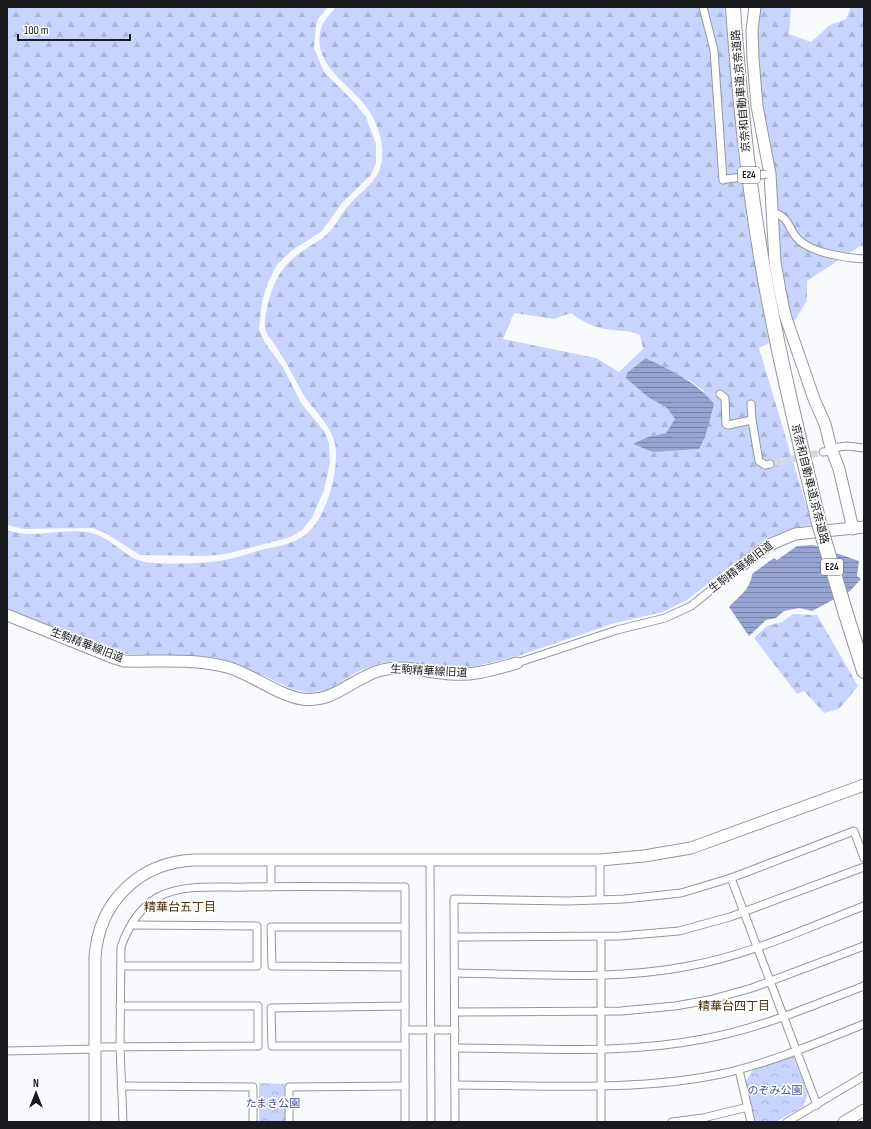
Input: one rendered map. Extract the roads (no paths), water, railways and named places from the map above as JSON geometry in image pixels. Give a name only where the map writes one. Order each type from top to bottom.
[{"type":"highway","name":"京奈和自動車道;京奈道路","points":[[733,7],[746,150],[759,246],[777,340],[819,523],[864,671]]},
{"type":"highway","name":"京奈和自動車道;京奈道路","points":[[737,7],[744,89],[773,284],[777,340]]},
{"type":"street","points":[[703,7],[712,39],[723,180],[768,174]]},
{"type":"street","points":[[755,7],[752,30],[757,106],[773,212],[776,262],[785,315],[814,399],[825,424],[829,450],[839,468],[859,528]]},
{"type":"street","points":[[773,212],[784,216],[799,240],[836,256],[864,259]]},
{"type":"street","points":[[720,394],[725,398],[726,424],[728,425],[752,420]]},
{"type":"street","points":[[751,404],[752,420],[759,461],[765,465],[770,464]]},
{"type":"street","points":[[829,450],[847,446],[864,448]]},
{"type":"street","name":"生駒精華線旧道","points":[[7,615],[124,661],[199,663],[226,667],[301,699],[319,699],[330,696],[362,677],[383,670],[409,668],[465,674],[478,673],[517,663],[617,630],[665,618],[691,606],[742,565],[780,539],[795,534],[859,528]]},
{"type":"street","points":[[95,1122],[96,945],[104,918],[122,892],[145,874],[177,861],[600,860],[644,856],[691,848],[864,785]]},
{"type":"street","points":[[455,1122],[454,899],[568,901],[661,896],[700,888],[731,878],[854,831],[864,858]]},
{"type":"street","points":[[271,860],[271,887]]},
{"type":"street","points":[[430,860],[430,1122]]},
{"type":"street","points":[[600,860],[600,899]]},
{"type":"street","points":[[455,937],[640,936],[679,931],[744,912],[864,867]]},
{"type":"street","points":[[731,878],[758,947],[795,1051],[817,1105]]},
{"type":"street","points":[[123,1122],[120,1046],[122,947],[126,934],[138,915],[148,904],[172,892],[193,888],[405,887],[405,1122]]},
{"type":"street","points":[[455,973],[601,974],[649,972],[689,966],[758,947],[864,906]]},
{"type":"street","points":[[121,966],[257,966],[257,926],[132,925]]},
{"type":"street","points":[[405,927],[271,927],[272,966],[405,966]]},
{"type":"street","points":[[601,937],[601,1122]]},
{"type":"street","points":[[455,1012],[639,1010],[692,1004],[726,996],[864,946]]},
{"type":"street","points":[[455,1048],[649,1047],[688,1042],[738,1031],[783,1017],[864,986]]},
{"type":"street","points":[[120,1006],[258,1006],[258,1046]]},
{"type":"street","points":[[272,1046],[271,1008],[405,1006]]},
{"type":"street","points":[[455,1085],[601,1085],[658,1083],[701,1077],[739,1070],[795,1051],[864,1024]]},
{"type":"street","points":[[405,1030],[455,1030]]},
{"type":"street","points":[[7,1050],[120,1046],[405,1046]]},
{"type":"street","points":[[739,1070],[751,1122]]},
{"type":"street","points":[[787,1122],[864,1076]]},
{"type":"street","points":[[121,1086],[253,1087],[253,1122]]},
{"type":"street","points":[[289,1122],[289,1087],[405,1086]]},
{"type":"street","points":[[672,1122],[703,1118],[748,1107]]},
{"type":"street","points":[[844,1122],[864,1110]]},
{"type":"tunnel","points":[[770,464],[823,452]]},
{"type":"district","name":"精華台五丁目","points":[[180,907]]},
{"type":"district","name":"精華台四丁目","points":[[734,1006]]},
{"type":"park label","name":"のぞみ公園","points":[[775,1090]]},
{"type":"park label","name":"たまき公園","points":[[273,1103]]}]
